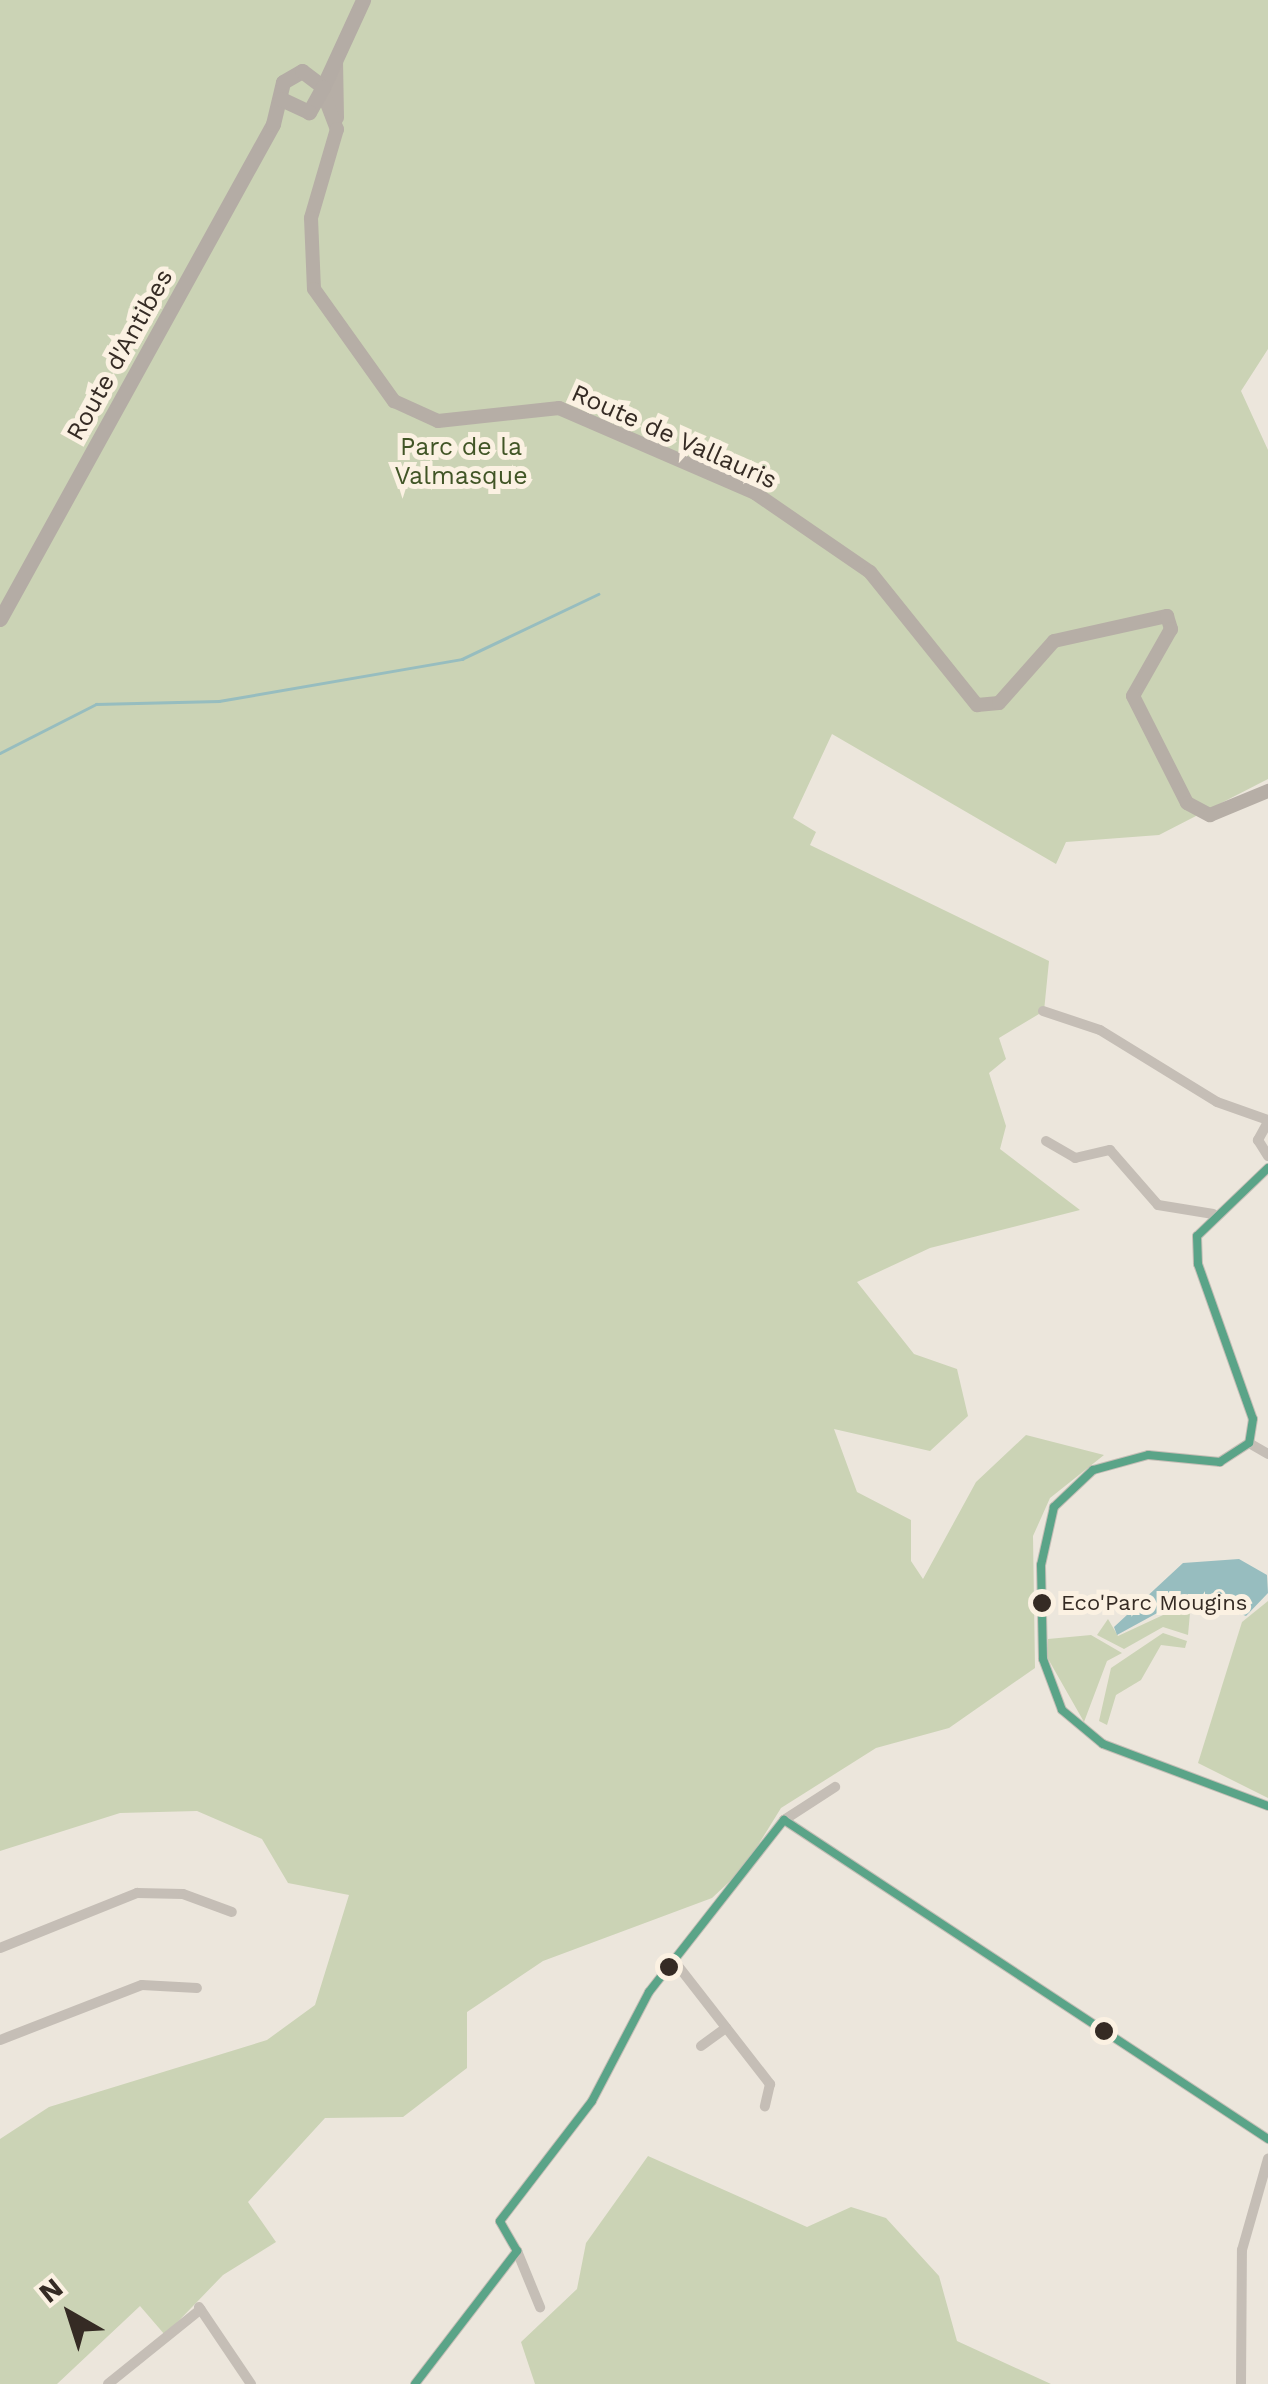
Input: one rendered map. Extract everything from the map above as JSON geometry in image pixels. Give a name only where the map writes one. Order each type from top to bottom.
[{"type":"main road","points":[[337,129],[323,90],[302,71],[356,0]]},
{"type":"main road","name":"Route d'Antibes","points":[[0,631],[154,338],[271,144],[323,90],[364,0]]},
{"type":"main road","name":"Route de Vallauris","points":[[364,0],[336,60],[337,129],[311,218],[314,289],[394,402],[438,421],[558,408],[755,494],[870,572],[978,706],[999,703],[1054,641],[1167,616],[1171,629],[1132,696],[1187,804],[1210,815],[1268,791]]},
{"type":"main road","name":"Route d'Antibes","points":[[0,619],[281,99],[286,77],[302,71]]},
{"type":"main road","points":[[281,99],[326,124],[333,145]]},
{"type":"street","points":[[1043,1011],[1100,1030],[1217,1102],[1268,1121],[1258,1140],[1268,1156]]},
{"type":"street","points":[[1046,1141],[1076,1158],[1110,1150],[1158,1205],[1214,1214]]},
{"type":"street","points":[[1268,1168],[1214,1214],[1197,1236],[1198,1264],[1253,1419],[1249,1443],[1220,1462],[1125,1458],[1070,1488],[1045,1526],[1043,1659],[1062,1710],[1104,1744],[1268,1806]]},
{"type":"street","points":[[1249,1443],[1268,1454]]},
{"type":"street","points":[[540,2307],[500,2221],[592,2101],[649,1992],[784,1820],[835,1787]]},
{"type":"street","points":[[784,1820],[1268,2139]]},
{"type":"street","points":[[0,1948],[137,1893],[183,1894],[232,1912]]},
{"type":"street","points":[[675,1962],[770,2084],[765,2106]]},
{"type":"street","points":[[0,2040],[142,1984],[196,1988]]},
{"type":"street","points":[[701,2046],[726,2028]]},
{"type":"street","points":[[1241,2384],[1242,2250],[1268,2159]]},
{"type":"street","points":[[415,2384],[517,2251]]},
{"type":"street","points":[[108,2384],[200,2307],[251,2384]]},
{"type":"green space","name":"Parc de la Valmasque","points":[[0,0],[1268,0],[1268,349],[1241,391],[1268,450],[1268,779],[1159,835],[1066,842],[1056,864],[832,734],[793,818],[816,832],[810,845],[1049,961],[1044,1011],[999,1038],[1006,1059],[989,1073],[1006,1126],[1000,1149],[1080,1210],[930,1248],[857,1282],[914,1354],[957,1369],[968,1416],[930,1451],[834,1429],[857,1492],[911,1520],[911,1561],[923,1579],[976,1482],[1026,1435],[1104,1455],[1050,1498],[1033,1536],[1035,1668],[949,1728],[876,1748],[781,1808],[744,1868],[712,1898],[543,1961],[467,2012],[467,2068],[403,2117],[325,2118],[248,2202],[276,2242],[223,2275],[165,2335],[140,2306],[57,2384],[0,2384],[0,2139],[49,2107],[267,2040],[315,2005],[349,1895],[288,1883],[262,1839],[197,1811],[120,1813],[0,1851]]},
{"type":"green space","points":[[1268,1601],[1268,1798],[1198,1763],[1242,1622]]},
{"type":"green space","points":[[1191,1602],[1188,1635],[1163,1627],[1124,1649],[1097,1635],[1108,1619],[1118,1636]]},
{"type":"green space","points":[[1163,1633],[1187,1641],[1185,1648],[1161,1645],[1141,1680],[1116,1695],[1107,1725],[1099,1721],[1111,1668]]},
{"type":"green space","points":[[1091,1635],[1122,1653],[1107,1661],[1084,1722],[1047,1657],[1048,1639]]},
{"type":"green space","points":[[648,2156],[807,2227],[851,2207],[886,2218],[939,2276],[957,2341],[1051,2384],[535,2384],[521,2342],[577,2289],[586,2243]]},
{"type":"water","points":[[1239,1559],[1267,1575],[1268,1593],[1246,1616],[1192,1594],[1117,1635],[1114,1627],[1183,1563]]},
{"type":"waterway","points":[[0,753],[96,704],[219,701],[462,659],[598,594]]},
{"type":"transit line","points":[[1268,1168],[1197,1236],[1198,1264],[1253,1419],[1249,1443],[1220,1462],[1148,1455],[1093,1470],[1054,1507],[1041,1565],[1043,1659],[1062,1710],[1103,1744],[1268,1806]]},
{"type":"transit line","points":[[415,2384],[517,2251],[500,2221],[592,2101],[649,1992],[784,1820],[1268,2139]]},
{"type":"place","name":"Eco'Parc Mougins","points":[[1042,1603]]}]
